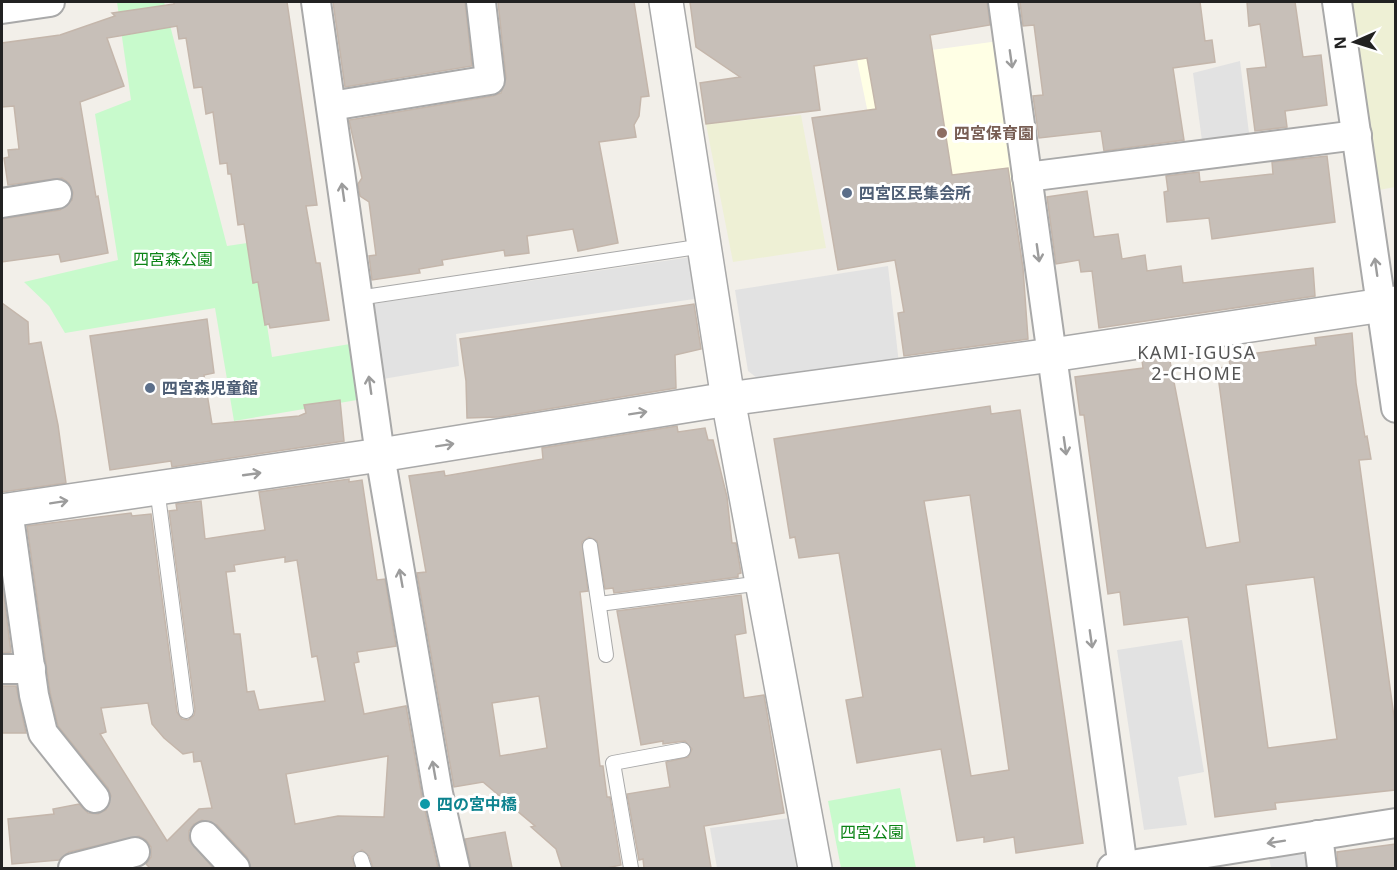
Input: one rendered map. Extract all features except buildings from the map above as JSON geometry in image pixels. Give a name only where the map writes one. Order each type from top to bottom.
[{"type":"street","points":[[2,9],[50,2]]},
{"type":"street","points":[[316,2],[380,455],[438,793],[455,868]]},
{"type":"street","points":[[331,106],[490,80],[480,2]]},
{"type":"street","points":[[666,2],[728,399],[815,868]]},
{"type":"street","points":[[1003,2],[1120,868],[1395,823]]},
{"type":"street","points":[[1337,2],[1357,135],[1389,304],[1395,408]]},
{"type":"street","points":[[1027,177],[1357,135]]},
{"type":"street","points":[[2,203],[57,194]]},
{"type":"street","points":[[95,798],[43,733],[5,511],[380,455],[728,399],[1052,355],[1389,304]]},
{"type":"street","points":[[2,669],[31,669]]},
{"type":"street","points":[[205,836],[235,868]]},
{"type":"street","points":[[1318,836],[1322,868]]},
{"type":"street","points":[[73,868],[135,852]]},
{"type":"lane","points":[[358,298],[704,246]]},
{"type":"lane","points":[[157,488],[186,711]]},
{"type":"lane","points":[[590,546],[606,655]]},
{"type":"lane","points":[[599,604],[762,583]]},
{"type":"lane","points":[[631,868],[613,763],[683,750]]},
{"type":"shaded area","points":[[1352,2],[1395,2],[1395,187],[1379,190]]},
{"type":"shaded area","name":"四宮保育園","points":[[999,41],[1022,205],[892,230],[857,60]]},
{"type":"shaded area","points":[[1240,61],[1249,133],[1202,141],[1193,73]]},
{"type":"shaded area","points":[[801,115],[826,248],[733,262],[706,124]]},
{"type":"shaded area","points":[[691,257],[701,298],[456,334],[459,366],[383,379],[371,304]]},
{"type":"shaded area","points":[[888,266],[899,364],[765,384],[748,371],[735,290]]},
{"type":"shaded area","points":[[1182,640],[1204,772],[1178,777],[1187,825],[1144,830],[1117,650]]},
{"type":"shaded area","points":[[790,818],[796,867],[717,868],[710,828]]},
{"type":"shaded area","points":[[1299,852],[1307,857],[1309,868],[1271,868],[1269,858]]},
{"type":"green space","name":"四宮森公園","points":[[117,2],[164,2],[227,246],[254,242],[272,357],[350,344],[357,400],[234,421],[215,308],[65,333],[49,306],[24,282],[118,260],[95,114],[131,100]]},
{"type":"green space","name":"四宮公園","points":[[900,788],[916,868],[841,868],[828,801]]},
{"type":"place","name":"四宮保育園","points":[[942,133]]},
{"type":"place","name":"四宮区民集会所","points":[[847,193]]},
{"type":"place","name":"四宮森児童館","points":[[150,388]]},
{"type":"place","name":"四の宮中橋","points":[[425,804]]},
{"type":"district","name":"KAMI-IGUSA 2-CHOME","points":[[1197,362]]}]
